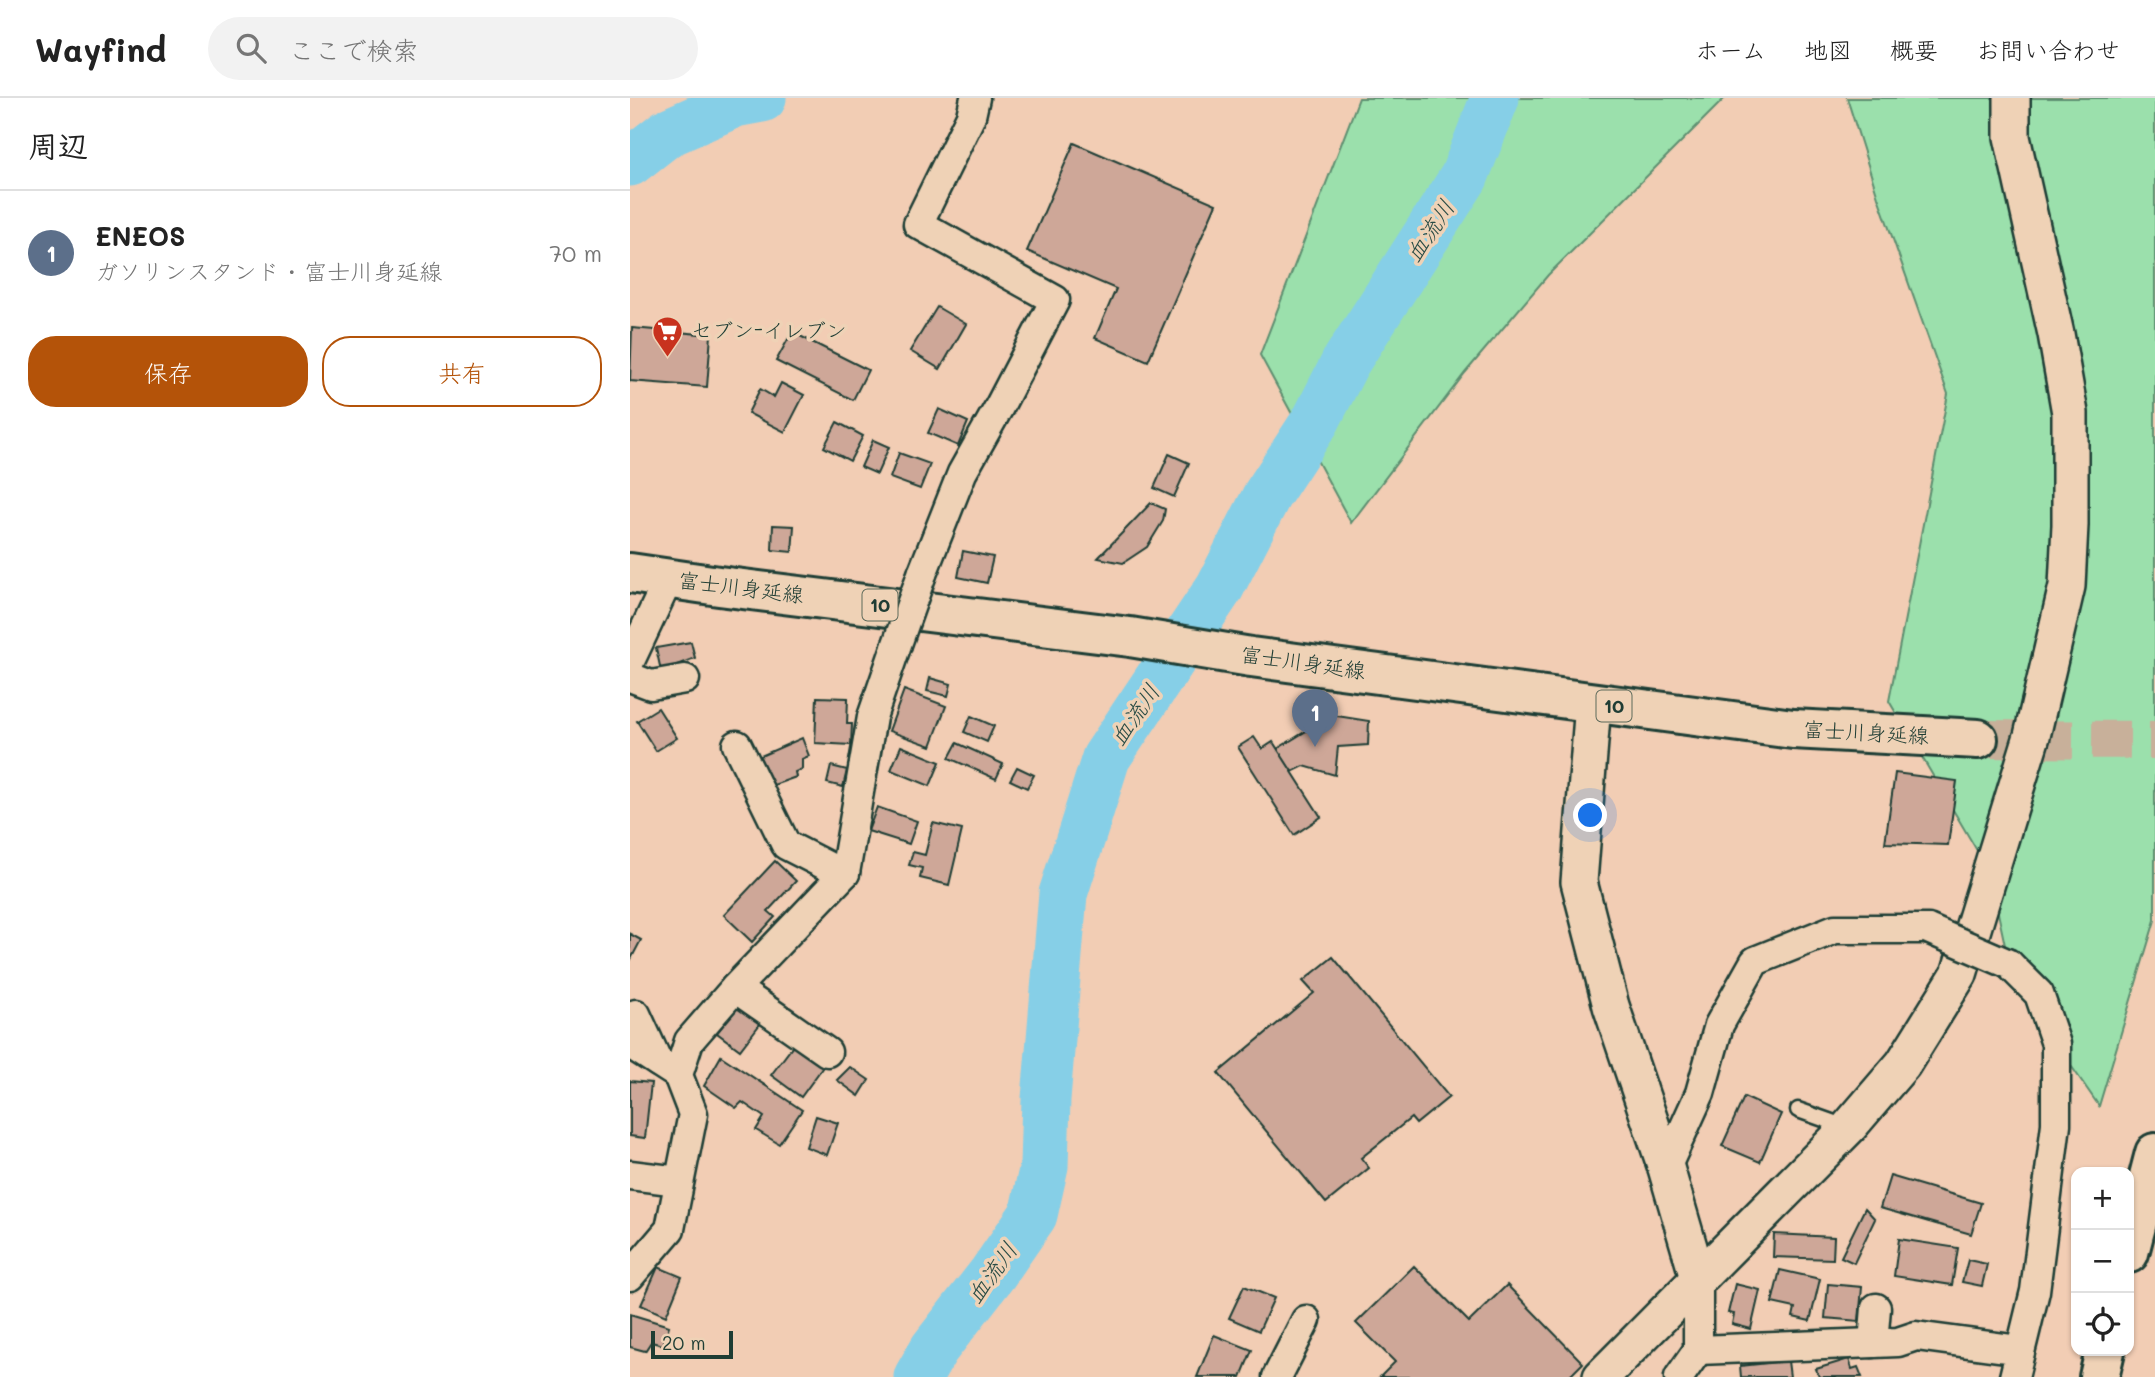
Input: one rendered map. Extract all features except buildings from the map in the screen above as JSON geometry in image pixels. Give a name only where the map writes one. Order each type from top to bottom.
[{"type":"main road","name":"富士川身延線","points":[[630,573],[1130,637],[1251,657],[1793,729],[1978,739]]},
{"type":"main road","points":[[2134,1234],[2155,1153]]},
{"type":"main road","points":[[2099,1377],[2104,1356]]},
{"type":"street","points":[[668,1068],[734,988],[845,873],[872,717],[922,574],[962,472],[998,410],[1055,300],[918,225],[971,116],[975,98]]},
{"type":"street","points":[[1601,1377],[1849,1127],[1903,1064],[1959,974],[2032,736],[2067,586],[2070,413],[2056,334],[2012,137],[2012,98]]},
{"type":"street","points":[[630,661],[669,578]]},
{"type":"street","points":[[630,677],[651,685],[685,679]]},
{"type":"street","points":[[1593,703],[1579,882],[1611,1006],[1666,1168],[1698,1278],[1698,1350],[1679,1377]]},
{"type":"street","points":[[737,745],[786,845],[845,873]]},
{"type":"street","points":[[1666,1168],[1700,1093],[1719,1025],[1755,961],[1835,929],[1928,929],[2009,964],[2039,994],[2056,1044],[2056,1124],[2035,1291],[2017,1364],[1916,1336],[1898,1342],[1698,1350]]},
{"type":"street","points":[[734,988],[827,1052]]},
{"type":"street","points":[[630,1276],[670,1229],[693,1114],[636,1014]]},
{"type":"street","points":[[630,1044],[668,1068]]},
{"type":"street","points":[[630,1175],[679,1181]]},
{"type":"street","points":[[1873,1343],[1876,1308]]},
{"type":"street","points":[[1277,1377],[1306,1320]]},
{"type":"lane","points":[[1798,1110],[1849,1127]]},
{"type":"green space","points":[[1359,98],[1725,98],[1548,275],[1465,373],[1351,523],[1260,355]]},
{"type":"green space","points":[[1847,98],[2155,98],[2155,920],[2099,1106],[2056,1044],[2009,964],[1989,871],[1889,701],[1948,394],[1878,197]]},
{"type":"waterway","points":[[630,162],[667,133],[735,103],[762,98]]},
{"type":"waterway","name":"血流川","points":[[918,1377],[934,1349],[993,1273],[1033,1215],[1044,1166],[1046,1099],[1063,894],[1106,758],[1220,587],[1267,495],[1316,420],[1345,363],[1464,177],[1495,98]]},
{"type":"tunnel","points":[[1978,739],[2155,740]]},
{"type":"place","name":"セブン-イレブン","points":[[668,358]]},
{"type":"place","name":"ENEOS","points":[[1315,747]]}]
